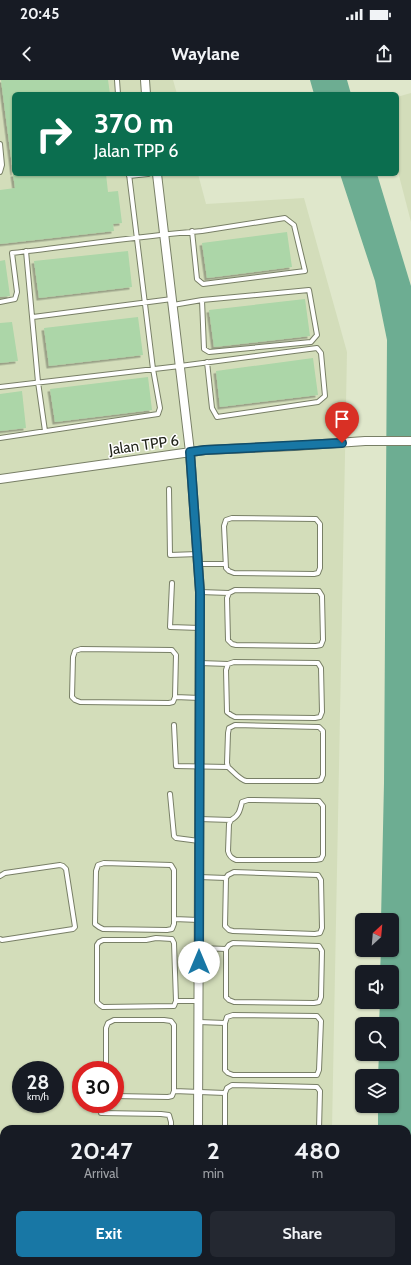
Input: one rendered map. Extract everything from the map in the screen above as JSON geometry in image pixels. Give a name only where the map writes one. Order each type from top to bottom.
[{"type":"street","points":[[145,80],[146,92]]},
{"type":"street","points":[[157,176],[190,452],[200,592],[198,1125]]},
{"type":"street","name":"Jalan TPP 6","points":[[0,479],[205,450],[365,441],[411,441]]},
{"type":"lane","points":[[117,80],[118,92]]},
{"type":"lane","points":[[0,144],[2,165],[0,172]]},
{"type":"lane","points":[[0,438],[158,414],[160,408],[153,369],[129,176]]},
{"type":"lane","points":[[0,302],[15,299],[17,292],[12,253],[164,234],[192,232],[285,218],[294,225],[305,271],[203,284],[197,279],[192,232]]},
{"type":"lane","points":[[26,251],[44,431]]},
{"type":"lane","points":[[33,317],[145,303],[202,300],[309,290],[317,335],[311,342],[209,352],[204,349],[202,300]]},
{"type":"lane","points":[[0,387],[180,366],[207,362],[316,348],[321,353],[325,396],[318,402],[217,417],[212,408],[207,362]]},
{"type":"lane","points":[[169,489],[170,555],[198,554]]},
{"type":"lane","points":[[232,518],[316,519],[320,524],[320,568],[318,573],[234,573],[226,568],[225,564],[224,526],[226,520],[232,518]]},
{"type":"lane","points":[[198,564],[225,564]]},
{"type":"lane","points":[[172,583],[170,627],[200,628]]},
{"type":"lane","points":[[200,592],[229,593],[235,590],[319,592],[322,596],[323,640],[321,645],[232,644],[228,640],[227,598],[229,593]]},
{"type":"lane","points":[[81,649],[172,650],[176,655],[175,697],[173,702],[169,703],[80,702],[75,700],[72,697],[73,657],[75,651],[81,649]]},
{"type":"lane","points":[[200,663],[318,663],[322,668],[322,712],[320,717],[235,717],[231,715],[227,712],[226,670],[228,664]]},
{"type":"lane","points":[[175,697],[200,698]]},
{"type":"lane","points":[[174,725],[176,766],[228,767],[242,780],[246,781],[321,780],[323,775],[323,732],[319,726],[235,725],[229,728],[228,733],[228,767]]},
{"type":"lane","points":[[170,794],[174,836],[176,838],[199,841]]},
{"type":"lane","points":[[199,819],[231,820],[239,813],[242,802],[248,800],[319,801],[323,806],[323,855],[321,860],[236,860],[228,855],[229,824],[231,820]]},
{"type":"lane","points":[[104,863],[171,865],[174,870],[174,919],[172,929],[167,930],[103,929],[98,927],[95,924],[96,871],[98,865],[104,863]]},
{"type":"lane","points":[[0,876],[60,865],[63,866],[66,869],[75,927],[73,930],[2,940],[0,939]]},
{"type":"lane","points":[[199,877],[226,878],[234,872],[318,875],[321,880],[322,928],[320,932],[315,934],[229,930],[225,926],[226,878]]},
{"type":"lane","points":[[174,919],[199,920]]},
{"type":"lane","points":[[156,938],[172,939],[174,943],[176,1001],[174,1006],[170,1007],[103,1007],[96,1002],[97,945],[99,942],[103,940],[146,940],[156,938]]},
{"type":"lane","points":[[233,943],[318,946],[322,951],[321,997],[319,1002],[234,1002],[229,1000],[226,997],[226,949],[233,943]]},
{"type":"lane","points":[[199,948],[226,949]]},
{"type":"lane","points":[[176,1001],[199,1001]]},
{"type":"lane","points":[[233,1015],[317,1016],[321,1021],[319,1070],[317,1075],[233,1075],[228,1073],[225,1070],[225,1023],[227,1018],[233,1015]]},
{"type":"lane","points":[[106,1061],[106,1028],[108,1023],[114,1020],[171,1021],[174,1025],[174,1091],[172,1096],[124,1096]]},
{"type":"lane","points":[[199,1022],[225,1023]]},
{"type":"lane","points":[[224,1125],[225,1093],[227,1088],[232,1085],[317,1087],[320,1091],[319,1125]]},
{"type":"lane","points":[[174,1091],[225,1093]]},
{"type":"lane","points":[[100,1114],[165,1115],[169,1116],[171,1125]]},
{"type":"shaded area","points":[[0,80],[173,80],[176,92],[12,92],[12,176],[199,176],[206,204],[304,198],[347,352],[332,1125],[0,1125]]},
{"type":"shaded area","points":[[310,80],[347,80],[350,92],[313,92]]},
{"type":"shaded area","points":[[411,93],[411,222],[399,176],[399,96]]},
{"type":"shaded area","points":[[341,176],[378,176],[411,286],[411,1125],[378,1125],[378,1113],[399,1113],[399,1069],[378,1069],[379,1061],[399,1061],[399,1017],[379,1017],[380,1009],[399,1009],[399,965],[380,965],[381,957],[399,957],[399,913],[381,913],[384,783],[387,340],[375,281]]},
{"type":"building","points":[[1,80],[108,80],[110,92],[12,92],[12,165]]},
{"type":"building","points":[[13,176],[106,176],[108,192],[118,191],[122,223],[113,224],[114,231],[0,244],[0,190],[15,188]]},
{"type":"building","points":[[287,232],[292,267],[207,278],[202,243]]},
{"type":"building","points":[[128,251],[132,287],[39,298],[34,261]]},
{"type":"building","points":[[5,260],[10,296],[0,297],[0,261]]},
{"type":"building","points":[[305,299],[310,336],[214,347],[209,310]]},
{"type":"building","points":[[138,317],[143,355],[49,366],[44,328]]},
{"type":"building","points":[[12,322],[18,361],[0,363],[0,323]]},
{"type":"building","points":[[313,358],[318,395],[220,407],[216,371]]},
{"type":"building","points":[[148,377],[152,410],[55,422],[50,389]]},
{"type":"building","points":[[22,391],[26,428],[0,431],[0,394]]},
{"type":"route","points":[[199,962],[200,592],[190,452],[342,443]]}]
